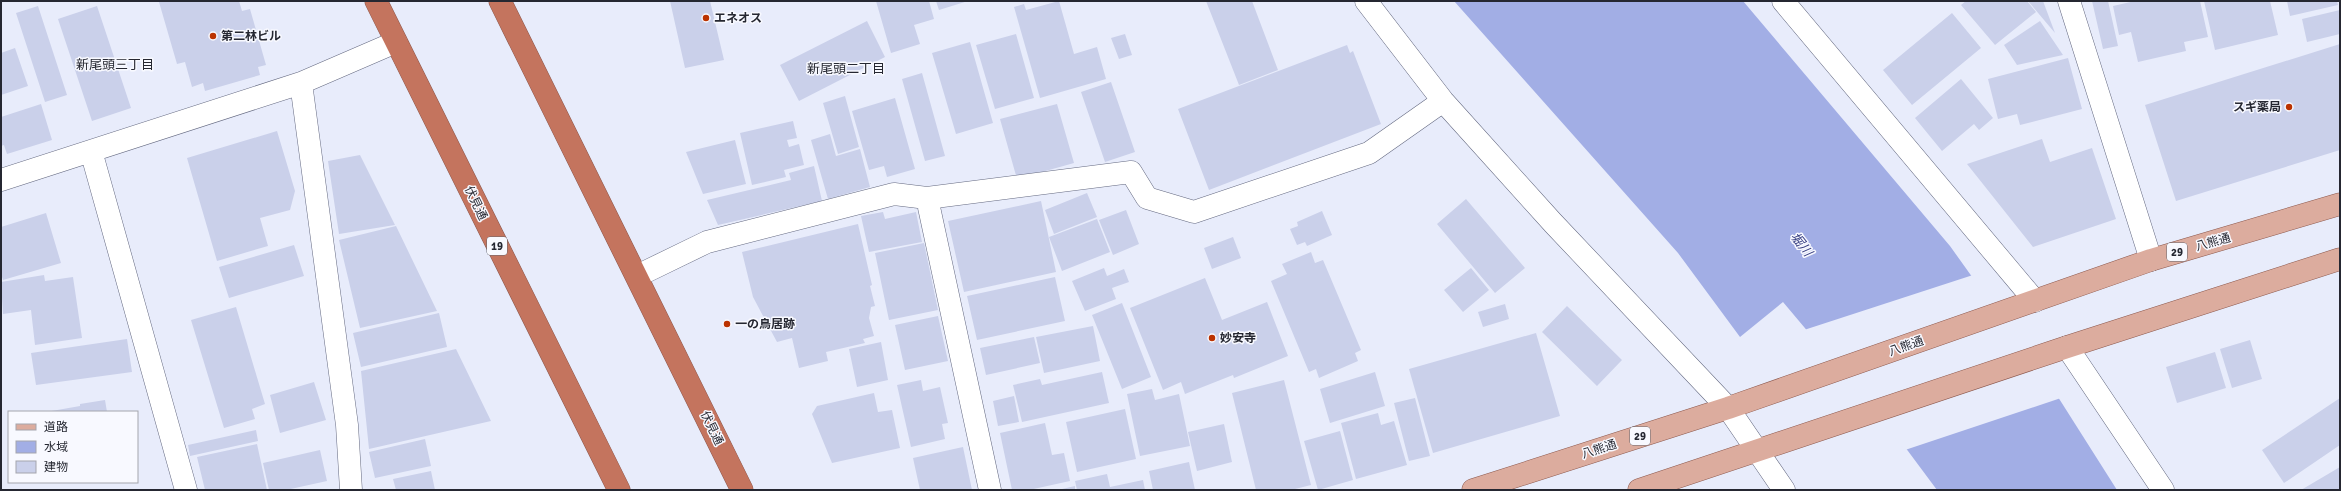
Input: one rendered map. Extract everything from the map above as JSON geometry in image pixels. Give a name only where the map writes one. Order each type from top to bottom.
[{"type":"highway","name":"伏見通","points":[[376,1],[619,490]]},
{"type":"highway","name":"伏見通","points":[[500,1],[742,490]]},
{"type":"main road","name":"八熊通","points":[[1473,490],[1728,408],[2151,260],[2340,204]]},
{"type":"main road","points":[[1639,490],[1757,452],[2058,350],[2340,259]]},
{"type":"street","points":[[1366,1],[1443,100],[1553,223],[1728,408],[1784,490]]},
{"type":"street","points":[[1783,1],[2026,304]]},
{"type":"street","points":[[2069,1],[2151,260]]},
{"type":"street","points":[[1,180],[301,84],[396,42]]},
{"type":"street","points":[[301,84],[347,425],[351,490]]},
{"type":"street","points":[[637,276],[707,242],[894,194],[927,198],[1131,172],[1147,198],[1194,212],[1369,153],[1443,100]]},
{"type":"street","points":[[91,151],[186,490]]},
{"type":"street","points":[[927,198],[990,490]]},
{"type":"street","points":[[2058,350],[2163,490]]},
{"type":"water","name":"堀川","points":[[1454,1],[1743,1],[1950,246],[2058,397],[2117,490],[1937,490],[1905,447],[1783,302],[1740,337],[1678,253]]},
{"type":"pier","points":[[1973,275],[2061,398],[1905,450],[1804,330]]},
{"type":"building","name":"第二林ビル","points":[[239,1],[242,11],[250,9],[266,65],[258,67],[260,75],[205,91],[203,83],[192,87],[185,62],[177,64],[159,2]]},
{"type":"building","points":[[670,1],[710,1],[724,60],[685,68]]},
{"type":"building","points":[[876,1],[929,1],[934,19],[914,25],[920,44],[891,53]]},
{"type":"building","points":[[936,1],[968,1],[939,10]]},
{"type":"building","points":[[1059,1],[1074,54],[1097,47],[1106,79],[1040,98],[1014,7],[1024,4],[1026,10]]},
{"type":"building","points":[[1206,1],[1252,1],[1278,70],[1239,85]]},
{"type":"building","points":[[1966,1],[2027,1],[2036,12],[1995,45],[1961,5]]},
{"type":"building","points":[[2028,1],[2043,1],[2055,33]]},
{"type":"building","points":[[2092,1],[2108,1],[2118,46],[2103,49]]},
{"type":"building","points":[[2135,1],[2200,1],[2208,37],[2184,42],[2186,51],[2138,62],[2131,32],[2119,35],[2113,6]]},
{"type":"building","points":[[2204,1],[2270,1],[2278,35],[2215,50]]},
{"type":"building","points":[[2287,1],[2337,1],[2338,5],[2290,16]]},
{"type":"building","points":[[38,6],[67,95],[45,102],[16,13]]},
{"type":"building","points":[[97,6],[131,108],[92,121],[58,19]]},
{"type":"building","points":[[2340,10],[2340,34],[2307,42],[2302,19]]},
{"type":"building","points":[[1952,13],[1981,48],[1912,105],[1883,70]]},
{"type":"building","points":[[867,21],[885,57],[799,101],[780,65]]},
{"type":"building","points":[[2040,21],[2063,55],[2017,65],[2004,45]]},
{"type":"building","points":[[1016,34],[1034,98],[995,109],[976,45]]},
{"type":"building","points":[[1125,34],[1132,55],[1119,59],[1111,38]]},
{"type":"building","points":[[970,42],[993,123],[956,134],[932,53]]},
{"type":"building","points":[[2340,44],[2340,150],[2176,201],[2145,105]]},
{"type":"building","points":[[1347,45],[1350,53],[1353,51],[1381,124],[1209,190],[1178,109]]},
{"type":"building","points":[[15,48],[28,86],[1,95],[1,53]]},
{"type":"building","points":[[2068,58],[2082,109],[2020,125],[2017,114],[1998,119],[1988,79]]},
{"type":"building","points":[[922,73],[945,156],[925,161],[902,79]]},
{"type":"building","points":[[1961,79],[1993,118],[1979,130],[1974,124],[1942,151],[1915,118]]},
{"type":"building","points":[[1111,82],[1135,152],[1105,162],[1081,92]]},
{"type":"building","points":[[845,96],[859,147],[838,154],[823,103]]},
{"type":"building","points":[[895,98],[915,169],[887,177],[884,166],[869,170],[852,111]]},
{"type":"building","points":[[41,104],[52,140],[7,154],[4,145],[1,146],[1,117]]},
{"type":"building","points":[[1057,104],[1074,163],[1017,179],[1000,119]]},
{"type":"building","points":[[793,121],[797,138],[787,140],[789,147],[799,144],[804,165],[784,170],[786,177],[752,185],[740,133]]},
{"type":"building","points":[[277,131],[295,191],[290,210],[260,218],[268,246],[217,261],[187,158]]},
{"type":"building","points":[[830,134],[836,156],[860,149],[870,187],[828,199],[811,140]]},
{"type":"building","points":[[2042,139],[2050,162],[2092,148],[2116,219],[2033,247],[1967,164]]},
{"type":"building","points":[[735,140],[746,184],[703,194],[686,152]]},
{"type":"building","points":[[360,155],[395,225],[339,234],[328,161]]},
{"type":"building","points":[[814,166],[822,201],[718,225],[707,200],[791,180],[789,173]]},
{"type":"building","points":[[1087,193],[1097,217],[1054,234],[1045,210]]},
{"type":"building","points":[[1466,199],[1525,268],[1495,293],[1437,224]]},
{"type":"building","points":[[1041,201],[1056,272],[964,292],[948,221]]},
{"type":"building","points":[[1126,210],[1139,244],[1113,255],[1099,220]]},
{"type":"building","points":[[1322,211],[1332,235],[1307,246],[1305,242],[1297,245],[1290,229],[1298,226],[1297,222]]},
{"type":"building","points":[[883,212],[885,219],[916,212],[922,242],[869,252],[861,216]]},
{"type":"building","points":[[46,213],[61,263],[3,280],[1,274],[1,227]]},
{"type":"building","points":[[1097,219],[1110,252],[1062,271],[1049,237]]},
{"type":"building","points":[[858,224],[872,285],[870,286],[875,306],[871,307],[869,318],[874,336],[863,339],[865,343],[826,352],[828,361],[799,368],[792,338],[777,342],[753,297],[742,252]]},
{"type":"building","points":[[396,226],[437,311],[360,328],[339,240]]},
{"type":"building","points":[[1233,237],[1241,258],[1212,269],[1204,248]]},
{"type":"building","points":[[924,243],[938,310],[889,320],[875,253]]},
{"type":"building","points":[[294,245],[304,276],[229,298],[219,267]]},
{"type":"building","points":[[1311,252],[1315,263],[1323,260],[1361,350],[1355,353],[1358,361],[1319,378],[1316,369],[1309,372],[1271,281],[1287,274],[1282,264]]},
{"type":"building","points":[[1104,268],[1107,276],[1124,269],[1129,282],[1112,288],[1116,299],[1085,311],[1072,281]]},
{"type":"building","points":[[1471,268],[1489,290],[1463,312],[1444,290]]},
{"type":"building","points":[[44,275],[45,281],[73,277],[82,338],[35,345],[31,310],[3,314],[1,282]]},
{"type":"building","points":[[1055,277],[1065,321],[977,340],[967,296]]},
{"type":"building","name":"妙安寺","points":[[1205,278],[1222,320],[1267,302],[1288,356],[1234,378],[1233,375],[1185,394],[1181,382],[1163,390],[1130,308]]},
{"type":"building","points":[[1122,303],[1151,377],[1122,389],[1092,315]]},
{"type":"building","points":[[1505,304],[1509,319],[1483,327],[1478,312]]},
{"type":"building","points":[[1567,306],[1622,360],[1597,386],[1542,332]]},
{"type":"building","points":[[236,307],[265,404],[252,409],[255,419],[224,428],[191,320]]},
{"type":"building","points":[[439,313],[447,347],[361,367],[353,333]]},
{"type":"building","points":[[938,316],[948,361],[905,370],[895,325]]},
{"type":"building","points":[[1093,326],[1100,361],[1044,373],[1036,337]]},
{"type":"building","points":[[1536,333],[1560,416],[1433,453],[1409,369]]},
{"type":"building","points":[[1034,337],[1040,363],[986,375],[980,348]]},
{"type":"building","points":[[127,339],[132,372],[36,385],[31,353]]},
{"type":"building","points":[[2250,340],[2262,379],[2232,388],[2220,349]]},
{"type":"building","points":[[881,342],[888,380],[857,387],[849,349]]},
{"type":"building","points":[[456,349],[491,421],[369,449],[361,371]]},
{"type":"building","points":[[2215,352],[2226,388],[2177,403],[2166,367]]},
{"type":"building","points":[[1102,372],[1109,403],[1022,422],[1013,385],[1040,379],[1042,385]]},
{"type":"building","points":[[1375,372],[1385,406],[1330,423],[1320,389]]},
{"type":"building","points":[[921,380],[923,391],[940,387],[948,423],[942,424],[945,439],[911,447],[897,385]]},
{"type":"building","points":[[1284,380],[1311,485],[1291,490],[1256,490],[1232,393]]},
{"type":"building","points":[[314,382],[326,420],[280,433],[270,395]]},
{"type":"building","points":[[1152,389],[1155,400],[1179,394],[1190,446],[1140,456],[1127,394]]},
{"type":"building","points":[[874,393],[878,412],[892,410],[900,448],[832,463],[812,414],[817,406]]},
{"type":"building","points":[[1014,396],[1019,422],[998,426],[993,401]]},
{"type":"building","points":[[1415,398],[1430,456],[1409,461],[1394,403]]},
{"type":"building","points":[[2340,398],[2340,445],[2284,483],[2262,450]]},
{"type":"building","points":[[105,400],[107,411],[52,411],[80,406],[80,404]]},
{"type":"building","points":[[1125,409],[1136,459],[1077,472],[1066,422]]},
{"type":"building","points":[[1378,413],[1381,425],[1394,421],[1407,465],[1356,479],[1341,423]]},
{"type":"building","points":[[1045,423],[1052,455],[1064,453],[1070,481],[1029,490],[1012,490],[1000,433]]},
{"type":"building","points":[[1224,424],[1232,462],[1197,471],[1188,432]]},
{"type":"building","points":[[256,430],[258,441],[190,456],[188,445]]},
{"type":"building","points":[[1340,431],[1353,480],[1318,490],[1304,441]]},
{"type":"building","points":[[425,439],[431,466],[375,478],[369,452]]},
{"type":"building","points":[[257,444],[267,490],[205,490],[197,457]]},
{"type":"building","points":[[963,447],[972,490],[920,490],[913,458]]},
{"type":"building","points":[[320,450],[327,481],[286,490],[269,490],[263,463]]},
{"type":"building","points":[[1189,462],[1195,490],[1153,490],[1149,471]]},
{"type":"building","points":[[2340,467],[2340,490],[2301,490]]},
{"type":"building","points":[[431,471],[435,490],[396,490],[393,479]]},
{"type":"building","points":[[1107,474],[1110,487],[1143,480],[1145,490],[1077,490],[1075,481]]},
{"type":"building","points":[[1075,486],[1075,490],[1062,490],[1062,489]]},
{"type":"place","name":"エネオス","points":[[706,18]]},
{"type":"place","name":"第二林ビル","points":[[213,36]]},
{"type":"place","name":"スギ薬局","points":[[2289,107]]},
{"type":"place","name":"一の鳥居跡","points":[[727,324]]},
{"type":"place","name":"妙安寺","points":[[1212,338]]},
{"type":"district","name":"新尾頭三丁目","points":[[115,64]]},
{"type":"district","name":"新尾頭二丁目","points":[[846,68]]}]
